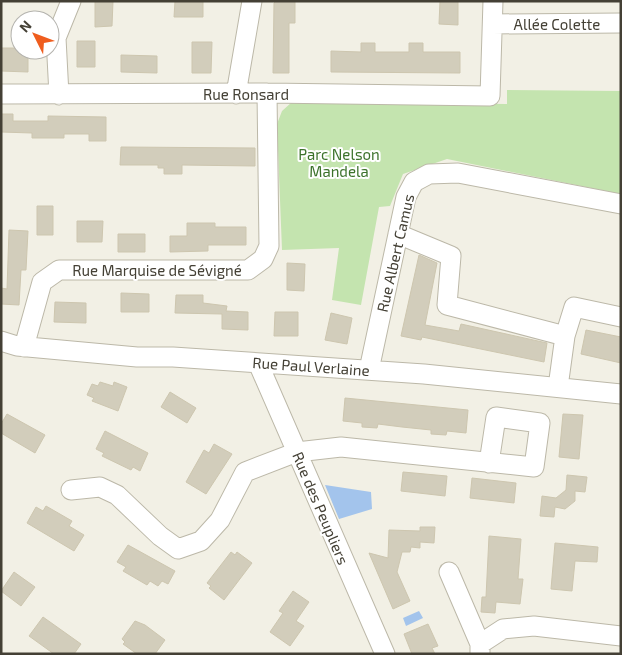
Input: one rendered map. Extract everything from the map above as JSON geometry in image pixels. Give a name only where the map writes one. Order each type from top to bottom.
[{"type":"street","points":[[59,95],[56,38],[71,1]]},
{"type":"street","points":[[236,94],[252,1]]},
{"type":"street","points":[[493,1],[493,24]]},
{"type":"street","name":"Allée Colette","points":[[493,24],[621,23]]},
{"type":"street","name":"Rue Ronsard","points":[[1,94],[267,93],[490,96],[493,24]]},
{"type":"street","name":"Rue Marquise de Sévigné","points":[[24,347],[42,282],[59,270],[248,270],[263,259],[269,246],[267,93]]},
{"type":"street","name":"Rue Albert Camus","points":[[369,370],[406,197],[414,182],[429,174],[458,173],[621,204]]},
{"type":"street","points":[[398,234],[451,256],[447,305],[564,336]]},
{"type":"street","points":[[558,387],[564,336],[574,307],[621,318]]},
{"type":"street","name":"Rue Paul Verlaine","points":[[1,341],[24,347],[137,357],[369,370],[621,394]]},
{"type":"street","name":"Rue des Peupliers","points":[[258,363],[384,654]]},
{"type":"street","points":[[71,490],[100,487],[117,495],[160,536],[178,549],[201,541],[208,534],[220,520],[245,472],[297,452],[341,447],[489,463]]},
{"type":"street","points":[[449,572],[480,649],[503,629],[534,626],[621,636]]},
{"type":"green space","name":"Parc Nelson Mandela","points":[[507,90],[621,91],[621,194],[447,159],[403,174],[390,206],[379,207],[361,305],[332,300],[339,248],[282,250],[277,124],[282,111],[292,102],[507,104]]},
{"type":"water","points":[[325,485],[371,492],[372,509],[339,519]]},
{"type":"water","points":[[419,611],[423,618],[406,626],[403,618]]},
{"type":"building","points":[[95,1],[113,1],[112,26],[95,27]]},
{"type":"building","points":[[175,1],[203,1],[203,17],[174,17]]},
{"type":"building","points":[[276,1],[295,1],[295,23],[289,23],[289,73],[273,73],[274,3]]},
{"type":"building","points":[[440,1],[458,1],[458,25],[439,24]]},
{"type":"building","points":[[77,41],[95,41],[95,67],[77,67]]},
{"type":"building","points":[[192,42],[212,42],[211,73],[192,73]]},
{"type":"building","points":[[361,43],[375,43],[375,52],[409,52],[409,43],[423,43],[423,52],[460,52],[460,73],[331,72],[331,51],[361,52]]},
{"type":"building","points":[[1,48],[10,48],[10,60],[28,60],[28,72],[1,71]]},
{"type":"building","points":[[121,55],[157,56],[157,73],[121,72]]},
{"type":"building","points":[[1,114],[13,114],[13,121],[48,121],[48,116],[106,117],[106,141],[89,141],[89,134],[64,134],[64,138],[32,138],[32,133],[1,132]]},
{"type":"building","points":[[121,147],[255,148],[255,166],[182,165],[182,174],[164,174],[164,168],[158,168],[158,165],[120,165]]},
{"type":"building","points":[[37,206],[53,206],[53,235],[37,235]]},
{"type":"building","points":[[77,221],[103,221],[102,242],[77,242]]},
{"type":"building","points":[[187,223],[215,223],[215,227],[246,227],[246,245],[208,245],[208,251],[170,252],[170,236],[187,236]]},
{"type":"building","points":[[9,230],[28,231],[26,270],[21,270],[19,305],[1,304],[1,288],[7,289]]},
{"type":"building","points":[[118,234],[145,234],[145,252],[118,252]]},
{"type":"building","points":[[419,255],[437,263],[425,325],[459,331],[461,324],[547,343],[544,362],[422,337],[421,340],[401,336]]},
{"type":"building","points":[[287,263],[305,264],[304,291],[287,290]]},
{"type":"building","points":[[121,293],[149,294],[149,312],[121,312]]},
{"type":"building","points":[[176,295],[203,295],[203,303],[227,306],[226,311],[248,312],[248,330],[222,329],[222,314],[175,313]]},
{"type":"building","points":[[55,302],[86,303],[86,323],[54,322]]},
{"type":"building","points":[[275,312],[298,312],[298,336],[274,336]]},
{"type":"building","points":[[331,313],[352,318],[347,344],[325,340]]},
{"type":"building","points":[[586,330],[621,337],[621,363],[581,354]]},
{"type":"building","points":[[100,382],[113,386],[114,382],[127,387],[118,411],[92,401],[94,398],[87,395],[92,384],[98,386]]},
{"type":"building","points":[[170,392],[196,408],[187,423],[161,407]]},
{"type":"building","points":[[345,398],[468,410],[466,433],[447,431],[446,435],[431,434],[431,430],[378,424],[377,428],[362,427],[362,423],[343,421]]},
{"type":"building","points":[[7,414],[45,435],[35,453],[1,433],[1,424]]},
{"type":"building","points":[[563,414],[583,415],[579,459],[559,457]]},
{"type":"building","points":[[105,431],[148,453],[140,471],[133,467],[131,470],[102,456],[104,453],[96,449]]},
{"type":"building","points":[[214,444],[232,454],[206,494],[186,482],[204,450],[209,453]]},
{"type":"building","points":[[403,472],[447,476],[445,496],[401,491]]},
{"type":"building","points":[[567,475],[587,477],[585,492],[575,491],[575,501],[565,509],[555,507],[554,517],[540,516],[542,496],[556,498],[566,490]]},
{"type":"building","points":[[472,478],[516,483],[514,503],[470,498]]},
{"type":"building","points":[[46,506],[72,521],[69,526],[84,535],[74,551],[27,523],[36,507],[43,511]]},
{"type":"building","points":[[420,527],[435,527],[434,543],[420,542],[420,548],[411,547],[410,552],[402,552],[397,572],[410,601],[393,609],[369,553],[388,558],[389,530],[420,531]]},
{"type":"building","points":[[489,536],[521,539],[518,579],[523,579],[520,604],[496,602],[495,613],[481,612],[482,597],[486,597]]},
{"type":"building","points":[[555,543],[598,547],[597,562],[575,561],[572,591],[551,589]]},
{"type":"building","points":[[128,545],[175,571],[168,584],[162,581],[158,586],[150,581],[147,585],[123,571],[126,567],[117,562]]},
{"type":"building","points":[[231,552],[235,555],[237,552],[252,563],[224,600],[209,588],[211,586],[207,583]]},
{"type":"building","points":[[14,572],[35,587],[21,606],[1,591]]},
{"type":"building","points":[[293,591],[309,602],[296,621],[304,626],[290,646],[270,632],[283,613],[279,611]]},
{"type":"building","points":[[43,617],[81,644],[74,654],[54,654],[29,636]]},
{"type":"building","points":[[135,621],[145,625],[165,640],[155,654],[137,654],[123,644],[125,642],[122,639]]},
{"type":"building","points":[[428,624],[438,646],[432,648],[435,654],[412,654],[404,634]]}]
